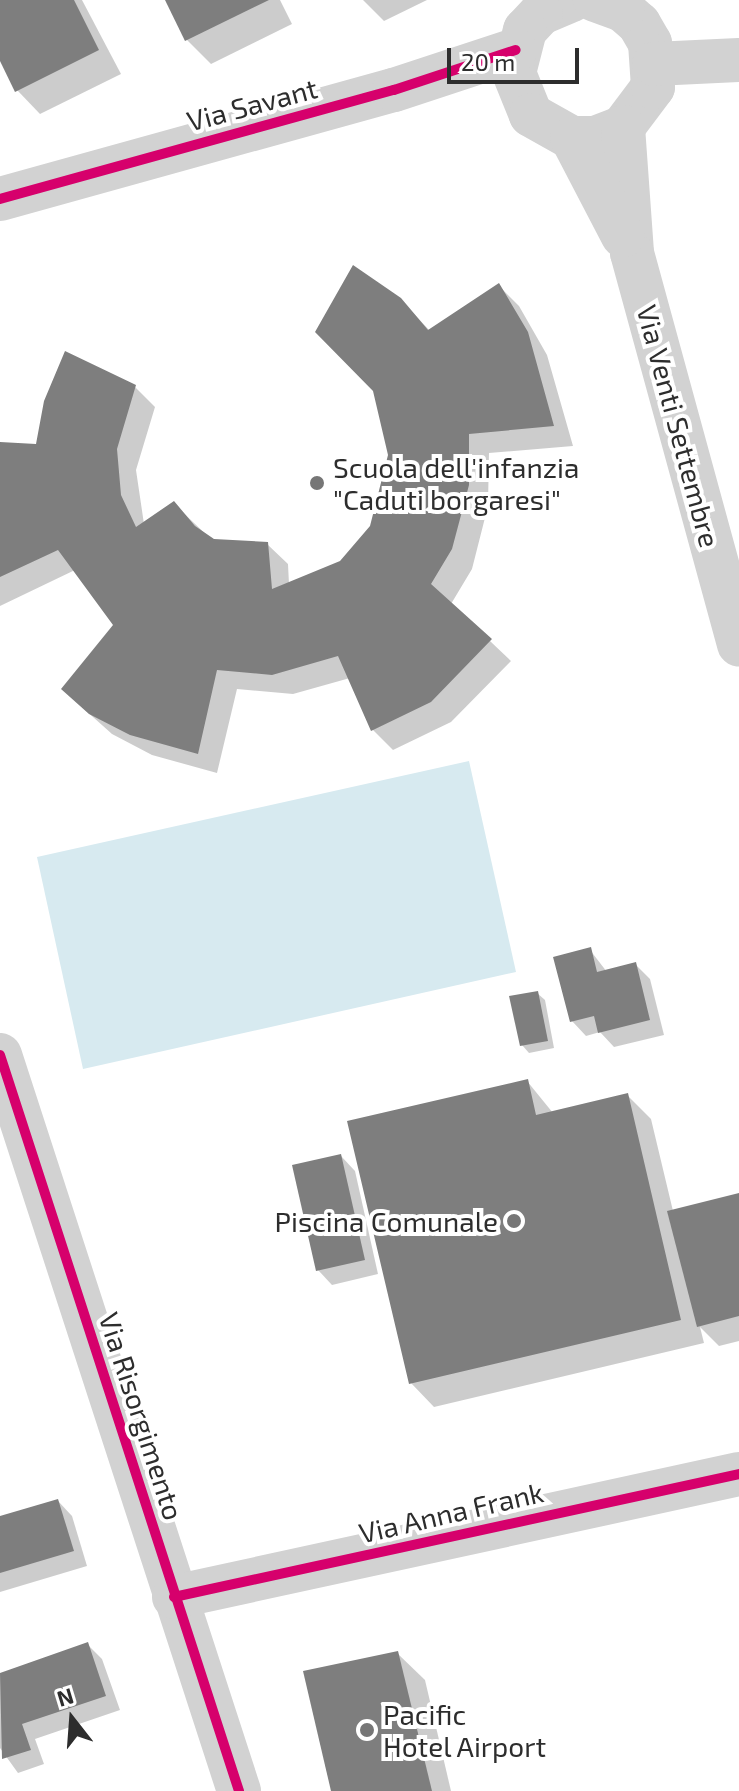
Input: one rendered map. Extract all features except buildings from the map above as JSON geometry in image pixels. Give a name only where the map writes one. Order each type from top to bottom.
[{"type":"street","points":[[572,0],[623,10],[639,24],[654,64],[653,87],[623,127],[595,138],[572,138],[540,122],[519,96],[516,50],[541,13],[572,0]]},
{"type":"street","name":"Via Savant","points":[[0,199],[394,90],[516,50]]},
{"type":"street","points":[[654,64],[739,60]]},
{"type":"street","name":"Via Venti Settembre","points":[[623,127],[632,253],[739,645]]},
{"type":"street","name":"Via Venti Settembre","points":[[572,138],[632,253]]},
{"type":"street","name":"Via Risorgimento","points":[[0,1055],[239,1791]]},
{"type":"street","name":"Via Anna Frank","points":[[174,1597],[739,1474]]},
{"type":"shaded area","points":[[469,761],[516,972],[83,1069],[37,857]]},
{"type":"cycle path","points":[[0,199],[394,90],[516,50]]},
{"type":"cycle path","points":[[0,1055],[239,1791]]},
{"type":"cycle path","points":[[174,1597],[739,1474]]},
{"type":"place","name":"Scuola dell'infanzia \"Caduti borgaresi\"","points":[[317,483]]},
{"type":"place","name":"Piscina Comunale","points":[[514,1221]]},
{"type":"place","name":"Pacific Hotel Airport","points":[[367,1730]]}]
